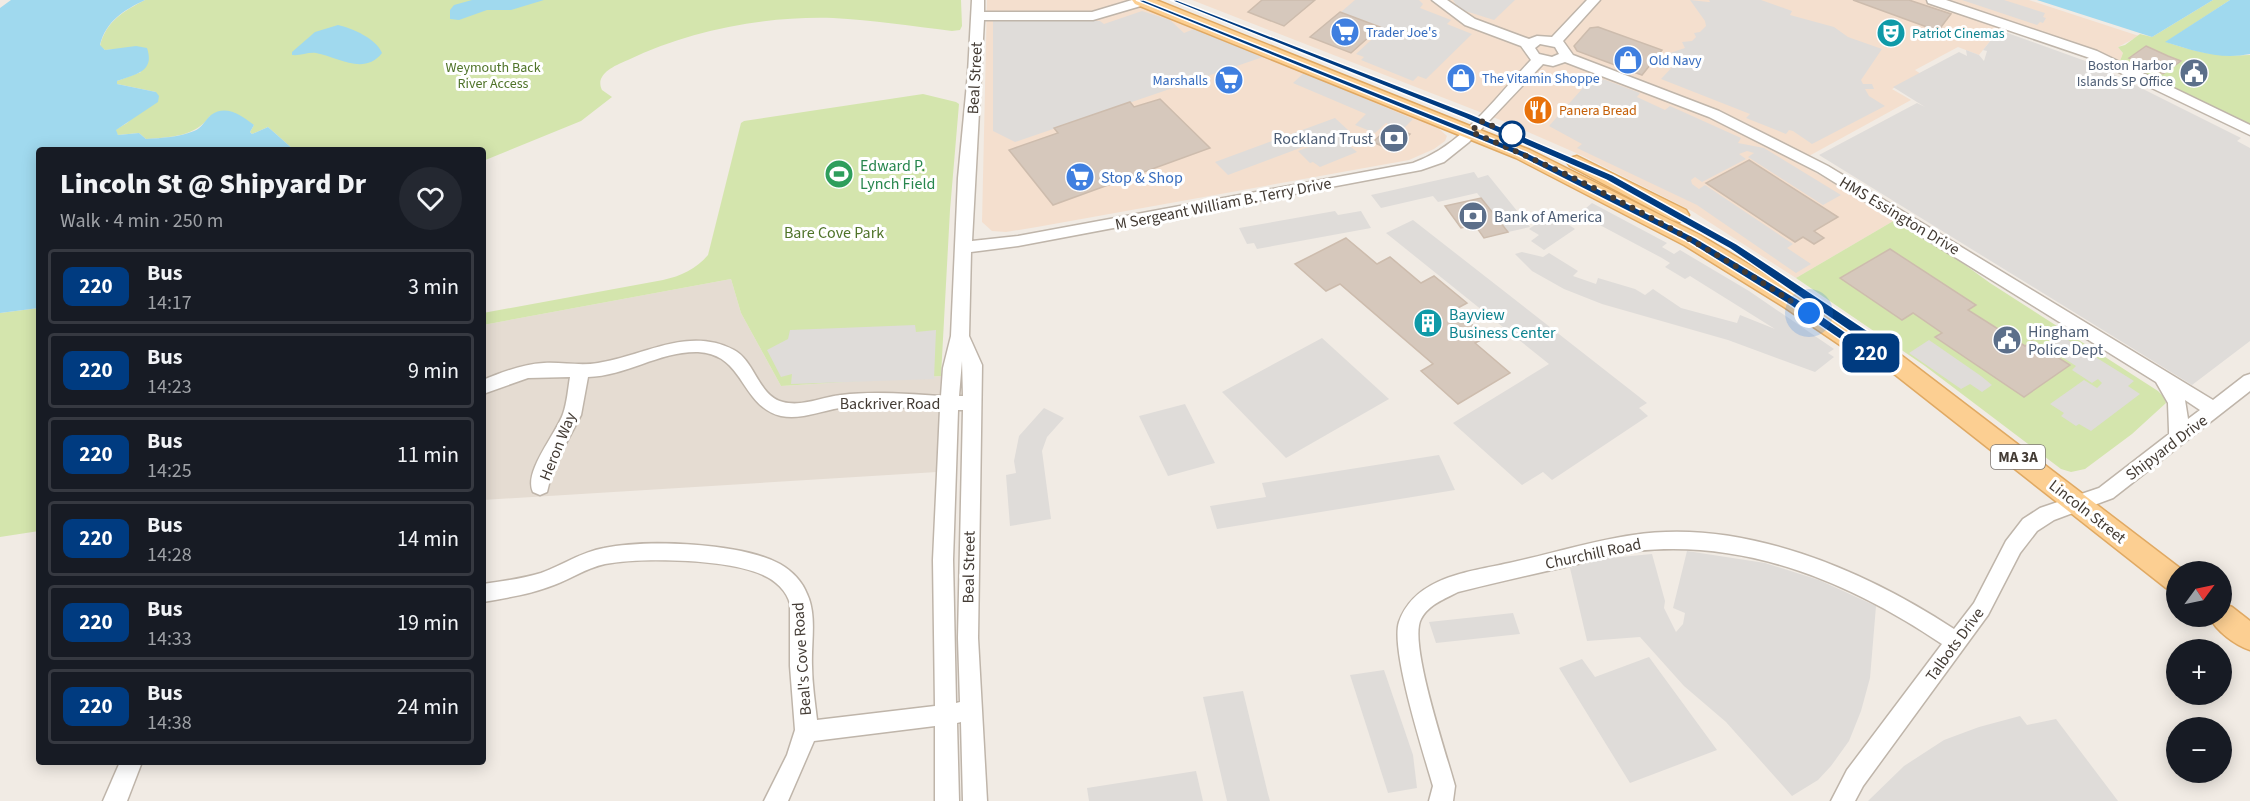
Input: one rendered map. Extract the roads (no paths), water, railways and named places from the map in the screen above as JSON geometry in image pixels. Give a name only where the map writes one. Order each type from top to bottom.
[{"type":"main road","name":"Lincoln Street","points":[[1143,0],[1610,177],[1680,215],[1838,314],[1881,345],[1885,355],[2166,572]]},
{"type":"main road","name":"Lincoln Street","points":[[1174,0],[1476,127]]},
{"type":"main road","points":[[2232,623],[2250,638]]},
{"type":"street","name":"Beal Street","points":[[947,801],[943,560],[952,368],[960,336],[966,178],[975,73],[978,0]]},
{"type":"street","points":[[977,16],[1093,16],[1143,0]]},
{"type":"street","points":[[1438,0],[1470,22],[1529,44],[1543,40],[1555,42],[1564,48],[1565,57],[1553,62],[1539,60],[1530,54],[1527,47],[1529,44]]},
{"type":"street","points":[[1555,42],[1594,0]]},
{"type":"street","points":[[1933,0],[2092,54],[2250,131]]},
{"type":"street","name":"HMS Essington Drive","points":[[1565,57],[1699,108],[1806,160],[1872,197],[2214,410]]},
{"type":"street","name":"M Sergeant William B. Terry Drive","points":[[965,247],[1018,241],[1416,167],[1439,159],[1476,127],[1539,60]]},
{"type":"street","name":"Beal Street","points":[[960,336],[973,365],[968,556],[975,801]]},
{"type":"street","name":"Backriver Road","points":[[486,386],[526,372],[543,369],[614,368],[681,347],[697,346],[714,348],[730,355],[740,363],[768,404],[780,409],[806,409],[847,401],[972,403]]},
{"type":"street","points":[[2150,369],[2175,395],[2181,417],[2177,440]]},
{"type":"street","name":"Heron Way","points":[[540,487],[544,468],[572,415],[580,370]]},
{"type":"street","name":"Shipyard Drive","points":[[2076,503],[2106,493],[2250,381]]},
{"type":"street","name":"Talbots Drive","points":[[1843,801],[1855,778],[1981,609],[2013,547],[2030,525],[2047,514],[2076,503]]},
{"type":"street","name":"Churchill Road","points":[[1441,801],[1444,786],[1413,675],[1408,626],[1413,613],[1425,599],[1454,584],[1627,544],[1662,540],[1716,542],[1798,560],[1837,574],[1910,612],[1956,642]]},
{"type":"street","name":"Beal's Cove Road","points":[[486,592],[541,581],[591,559],[632,553],[700,555],[743,561],[770,569],[786,580],[796,591],[801,624],[800,670],[806,732],[776,801]]},
{"type":"street","name":"Beal's Cove Road","points":[[806,732],[971,711]]},
{"type":"street","points":[[115,801],[130,765]]},
{"type":"water","points":[[11,0],[145,0],[111,23],[100,45],[105,50],[136,46],[147,48],[149,56],[146,67],[137,74],[117,81],[117,84],[156,92],[159,96],[158,102],[116,130],[118,135],[139,133],[146,139],[182,135],[197,130],[211,115],[228,111],[254,125],[250,132],[252,134],[268,127],[291,147],[36,147],[36,308],[0,313],[0,8]]},
{"type":"water","points":[[472,0],[544,0],[511,10],[487,10],[459,20],[450,19],[450,10],[454,5]]},
{"type":"water","points":[[2037,0],[2213,0],[2152,37]]},
{"type":"water","points":[[2230,0],[2250,0],[2250,54],[2218,55],[2165,42]]},
{"type":"water","points":[[338,25],[357,31],[370,39],[382,53],[375,60],[359,64],[316,53],[292,55],[292,52],[315,32]]},
{"type":"place","name":"Trader Joe's","points":[[1345,32]]},
{"type":"place","name":"Patriot Cinemas","points":[[1891,33]]},
{"type":"place","name":"Old Navy","points":[[1628,60]]},
{"type":"place","name":"Boston Harbor Islands SP Office","points":[[2194,73]]},
{"type":"place","name":"The Vitamin Shoppe","points":[[1461,78]]},
{"type":"place","name":"Marshalls","points":[[1229,80]]},
{"type":"place","name":"Panera Bread","points":[[1538,110]]},
{"type":"place","name":"Rockland Trust","points":[[1394,138]]},
{"type":"place","name":"Edward P. Lynch Field","points":[[839,174]]},
{"type":"place","name":"Stop & Shop","points":[[1080,177]]},
{"type":"place","name":"Bank of America","points":[[1473,216]]},
{"type":"place","name":"Bayview Business Center","points":[[1428,323]]},
{"type":"place","name":"Hingham Police Dept","points":[[2007,340]]},
{"type":"park label","name":"Weymouth Back River Access","points":[[493,76]]},
{"type":"park label","name":"Bare Cove Park","points":[[834,232]]}]
